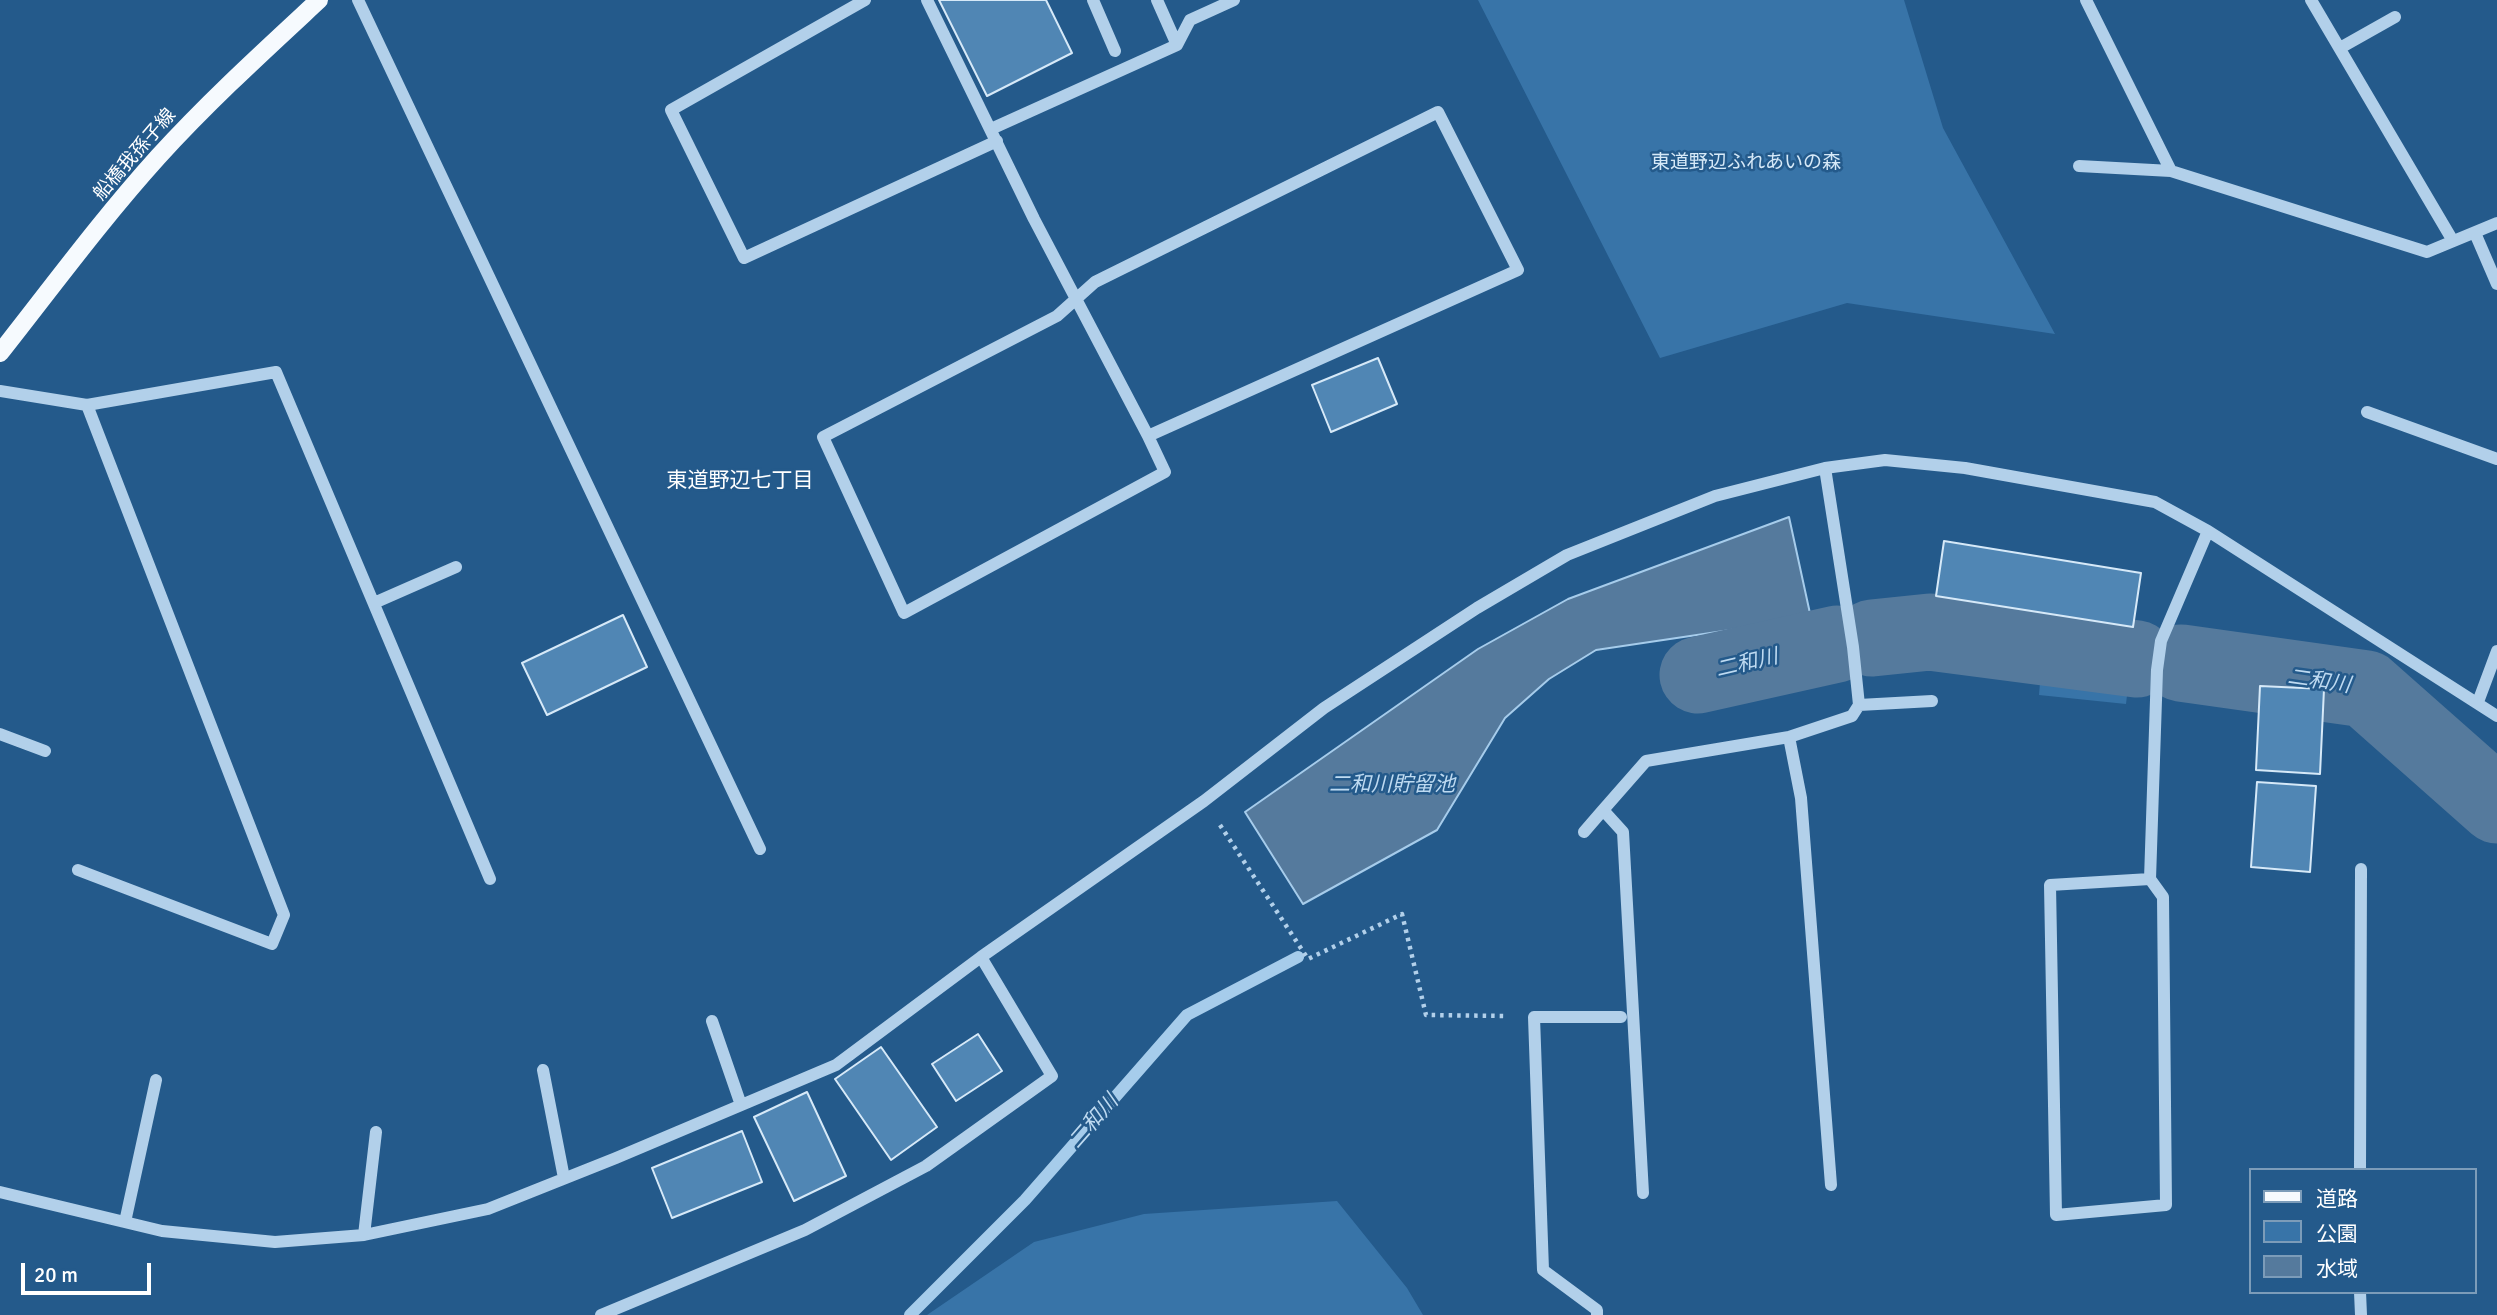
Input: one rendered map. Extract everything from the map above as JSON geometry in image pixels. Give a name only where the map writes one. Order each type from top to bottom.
[{"type":"main road","name":"船橋我孫子線","points":[[0,353],[41,298],[157,158],[237,75],[319,0]]},
{"type":"street","points":[[358,0],[760,849]]},
{"type":"street","points":[[865,0],[671,110],[744,258],[997,141]]},
{"type":"street","points":[[927,0],[1034,219],[1077,300],[1148,436],[1165,472],[904,613],[823,438],[1058,316],[1077,300],[1095,282],[1438,112],[1518,270],[1148,436]]},
{"type":"street","points":[[1093,0],[1115,51]]},
{"type":"street","points":[[1157,0],[1177,46]]},
{"type":"street","points":[[991,129],[1177,46],[1190,20],[1234,0]]},
{"type":"street","points":[[2086,0],[2171,171]]},
{"type":"street","points":[[2311,0],[2453,241]]},
{"type":"street","points":[[2340,48],[2395,17]]},
{"type":"street","points":[[2079,166],[2171,171],[2427,252],[2497,223]]},
{"type":"street","points":[[2475,233],[2497,284]]},
{"type":"street","points":[[0,391],[88,405],[276,372],[490,879]]},
{"type":"street","points":[[78,870],[272,944],[284,915],[88,405]]},
{"type":"street","points":[[2367,412],[2497,458]]},
{"type":"street","points":[[0,1192],[162,1231],[275,1241],[364,1235],[488,1209],[836,1065],[981,957],[1205,801],[1324,708],[1478,608],[1567,555],[1715,496],[1825,468],[1885,460],[1965,468],[2155,502],[2208,531],[2497,716]]},
{"type":"street","points":[[1584,832],[1646,761],[1789,737],[1852,716],[1859,705],[1852,640],[1825,468]]},
{"type":"street","points":[[2150,879],[2050,885],[2056,1215],[2166,1205],[2163,897],[2150,879],[2157,670],[2161,641],[2208,531]]},
{"type":"street","points":[[374,603],[456,566]]},
{"type":"street","points":[[2477,702],[2497,651]]},
{"type":"street","points":[[1859,705],[1932,701]]},
{"type":"street","points":[[0,734],[45,751]]},
{"type":"street","points":[[1789,737],[1801,798],[1831,1185]]},
{"type":"street","points":[[1603,810],[1623,832],[1643,1193]]},
{"type":"street","points":[[2360,1168],[2361,869]]},
{"type":"street","points":[[601,1315],[805,1230],[914,1172],[1052,1076],[981,957]]},
{"type":"street","points":[[1597,1315],[1597,1310],[1544,1270],[1534,1017],[1621,1017]]},
{"type":"street","points":[[712,1021],[741,1105]]},
{"type":"street","points":[[543,1070],[564,1178]]},
{"type":"street","points":[[125,1222],[156,1080]]},
{"type":"street","points":[[364,1235],[376,1132]]},
{"type":"street","points":[[2360,1294],[2361,1315]]},
{"type":"path","points":[[1205,801],[1308,959],[1402,914],[1426,1015],[1534,1017]]},
{"type":"green space","name":"東道野辺ふれあいの森","points":[[1478,0],[1904,0],[1943,128],[2055,334],[1847,303],[1660,358]]},
{"type":"green space","points":[[2042,658],[2130,670],[2126,704],[2039,695]]},
{"type":"green space","points":[[1337,1201],[1407,1288],[1423,1315],[927,1315],[1034,1242],[1144,1214]]},
{"type":"water","name":"二和川貯留池","points":[[1789,517],[1811,618],[1596,650],[1549,679],[1505,718],[1437,830],[1303,904],[1245,812],[1478,649],[1568,599]]},
{"type":"building","points":[[939,0],[1046,0],[1072,53],[987,96]]},
{"type":"building","points":[[1378,358],[1397,404],[1331,432],[1312,385]]},
{"type":"building","points":[[1944,541],[2141,573],[2133,627],[1936,596]]},
{"type":"building","points":[[623,615],[647,667],[547,715],[522,663]]},
{"type":"building","points":[[2260,686],[2324,689],[2320,774],[2256,770]]},
{"type":"building","points":[[2257,782],[2316,786],[2310,872],[2251,867]]},
{"type":"building","points":[[978,1034],[1002,1071],[956,1101],[932,1064]]},
{"type":"building","points":[[881,1047],[937,1127],[891,1160],[835,1079]]},
{"type":"building","points":[[807,1092],[846,1176],[794,1201],[754,1117]]},
{"type":"building","points":[[742,1131],[762,1182],[672,1218],[652,1168]]},
{"type":"waterway","name":"二和川","points":[[1872,638],[1930,632],[2137,659]]},
{"type":"waterway","name":"二和川","points":[[1698,675],[1837,644]]},
{"type":"waterway","name":"二和川","points":[[2181,663],[2366,689],[2497,805]]},
{"type":"waterway","name":"二和川","points":[[910,1315],[1025,1200],[1187,1015],[1298,957]]},
{"type":"district","name":"東道野辺七丁目","points":[[740,481]]}]
